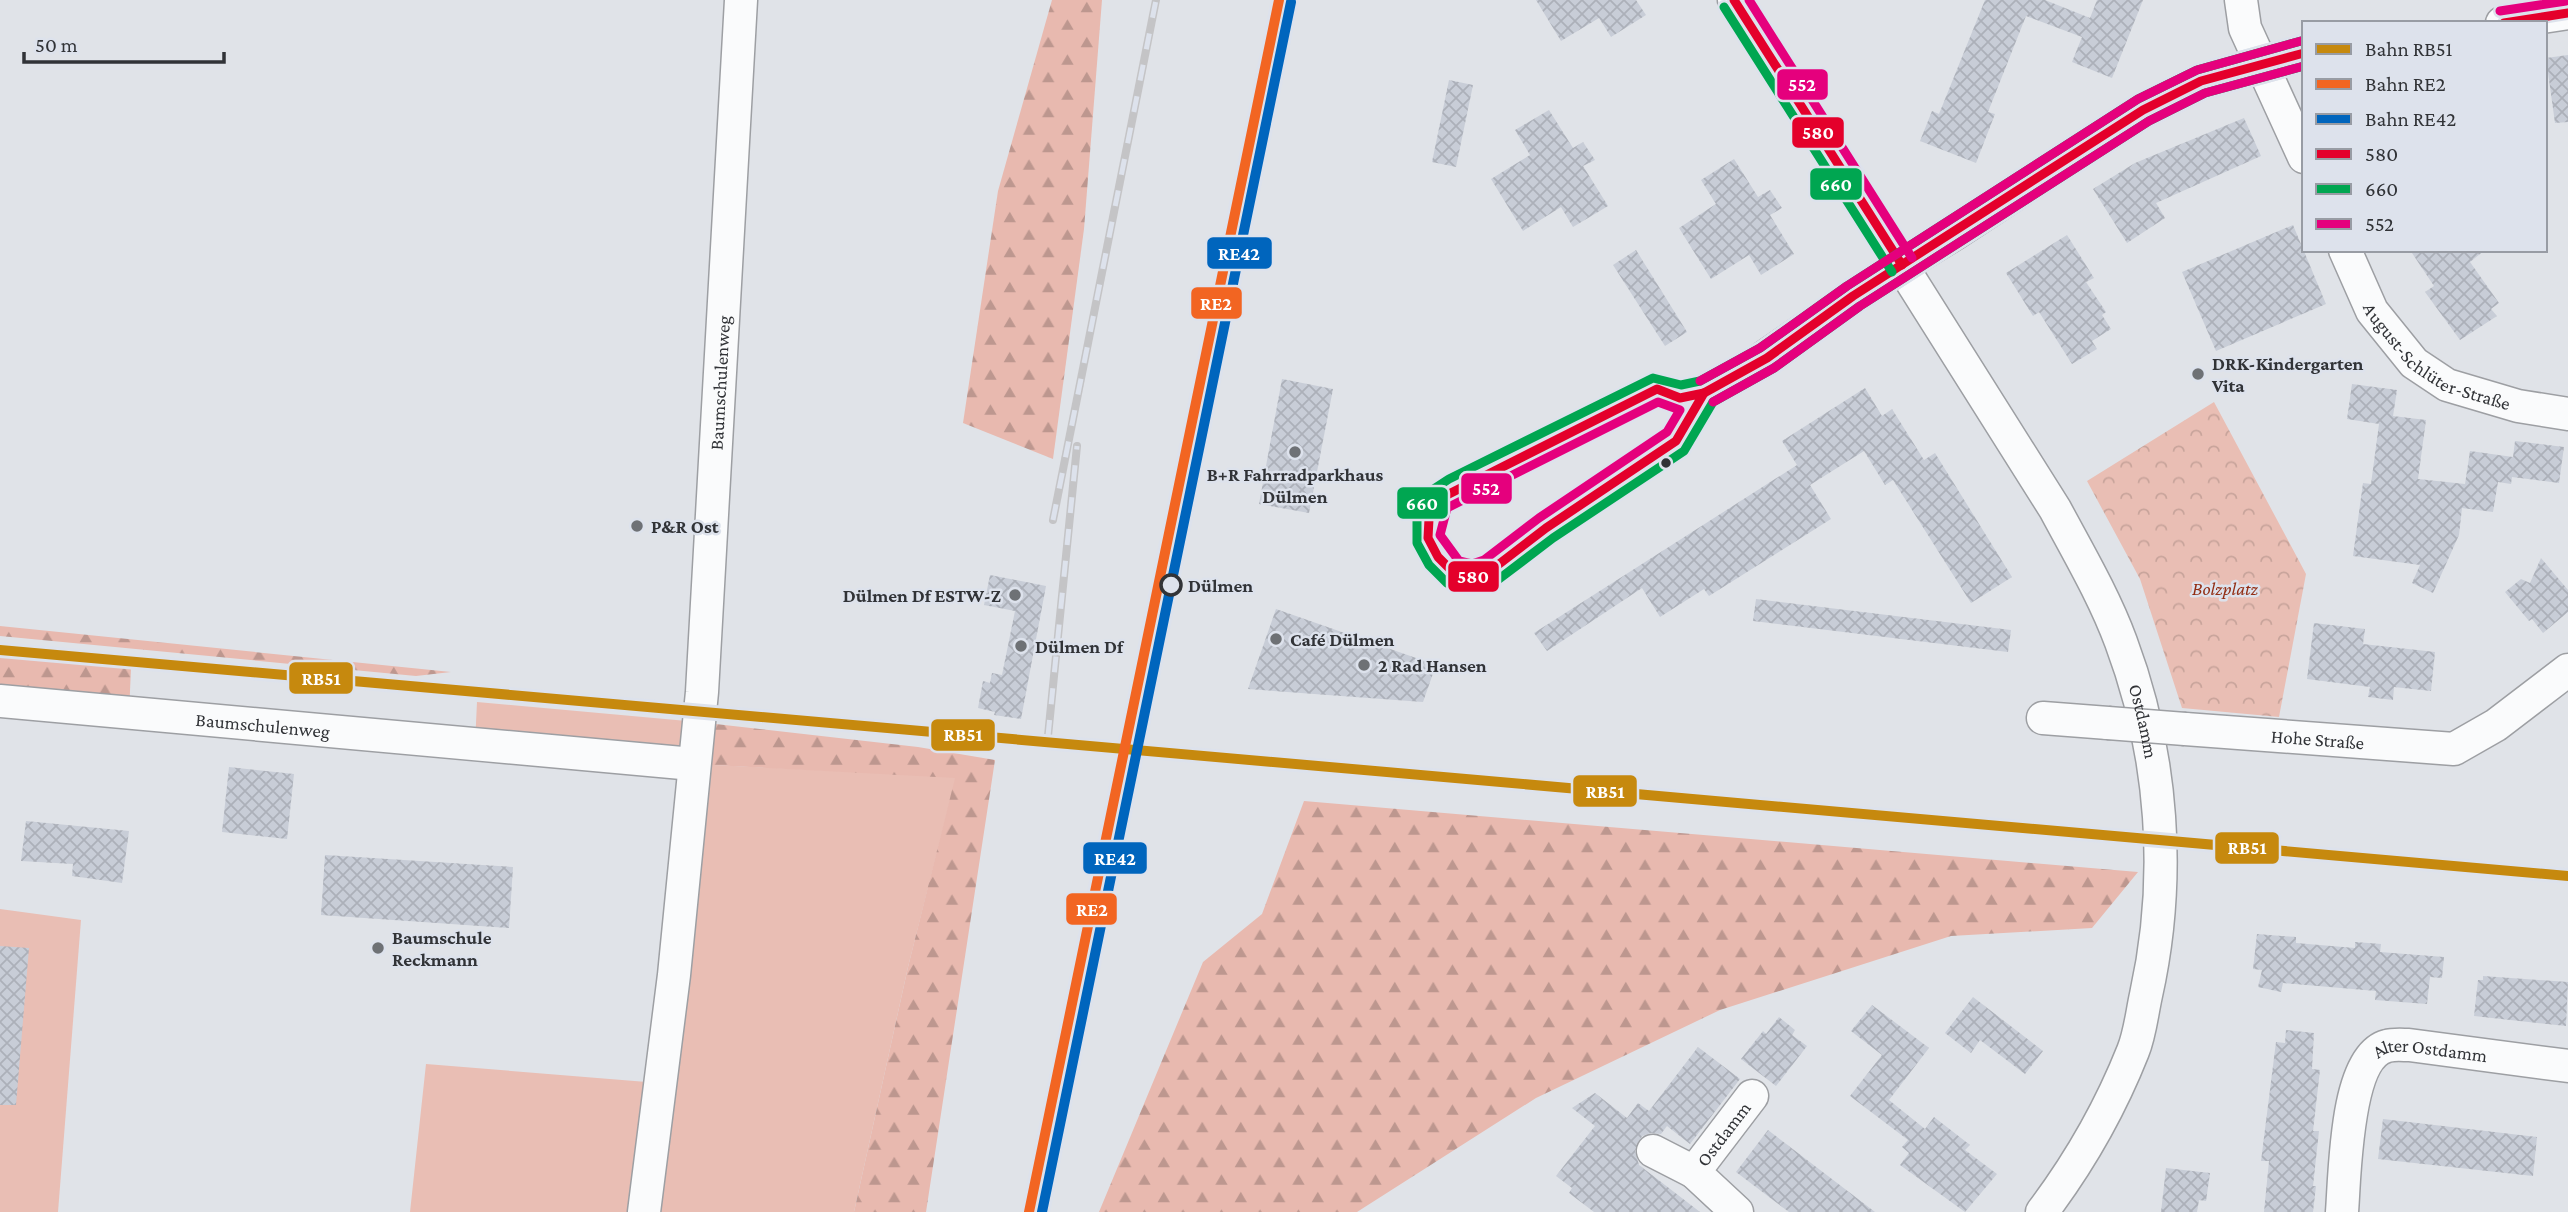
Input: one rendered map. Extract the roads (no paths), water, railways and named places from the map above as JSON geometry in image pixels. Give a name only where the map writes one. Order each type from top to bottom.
[{"type":"street","name":"Baumschulenweg","points":[[644,1212],[674,975],[702,692],[741,0]]},
{"type":"street","name":"Ostdamm","points":[[1734,0],[2055,509],[2095,583],[2121,641],[2151,746],[2163,854],[2155,954],[2134,1049],[2095,1131],[2070,1175],[2042,1212]]},
{"type":"street","points":[[2241,0],[2245,28],[2302,153]]},
{"type":"street","points":[[2515,21],[2568,13]]},
{"type":"street","points":[[1743,372],[1902,265],[2143,110],[2201,81],[2261,62],[2302,53]]},
{"type":"street","name":"August-Schlüter-Straße","points":[[2346,252],[2372,311],[2414,363],[2447,385],[2518,406],[2568,414]]},
{"type":"street","name":"Hohe Straße","points":[[2043,718],[2454,749],[2496,725],[2568,670]]},
{"type":"street","name":"Baumschulenweg","points":[[0,701],[693,764]]},
{"type":"street","name":"Alter Ostdamm","points":[[2342,1212],[2356,1083],[2370,1058],[2386,1046],[2409,1045],[2568,1066]]},
{"type":"street","name":"Ostdamm","points":[[1694,1172],[1752,1096]]},
{"type":"street","name":"Ostdamm","points":[[1653,1151],[1694,1172],[1737,1212]]},
{"type":"railway","points":[[1053,520],[1156,0]]},
{"type":"railway","points":[[1048,736],[1077,446]]},
{"type":"rail line","name":"RE2","points":[[1029,1212],[1279,0]]},
{"type":"rail line","name":"RE42","points":[[1042,1212],[1291,2]]},
{"type":"rail line","name":"RB51","points":[[0,650],[2568,876]]},
{"type":"place","name":"DRK-Kindergarten Vita","points":[[2198,374]]},
{"type":"place","name":"B+R Fahrradparkhaus Dülmen","points":[[1295,452]]},
{"type":"place","name":"P&R Ost","points":[[637,526]]},
{"type":"place","name":"Dülmen","points":[[1171,585]]},
{"type":"place","name":"Dülmen Df ESTW-Z","points":[[1015,595]]},
{"type":"place","name":"Café Dülmen","points":[[1276,639]]},
{"type":"place","name":"Dülmen Df","points":[[1021,646]]},
{"type":"place","name":"2 Rad Hansen","points":[[1364,665]]},
{"type":"place","name":"Baumschule Reckmann","points":[[378,948]]},
{"type":"park label","name":"Bolzplatz","points":[[2225,588]]}]
